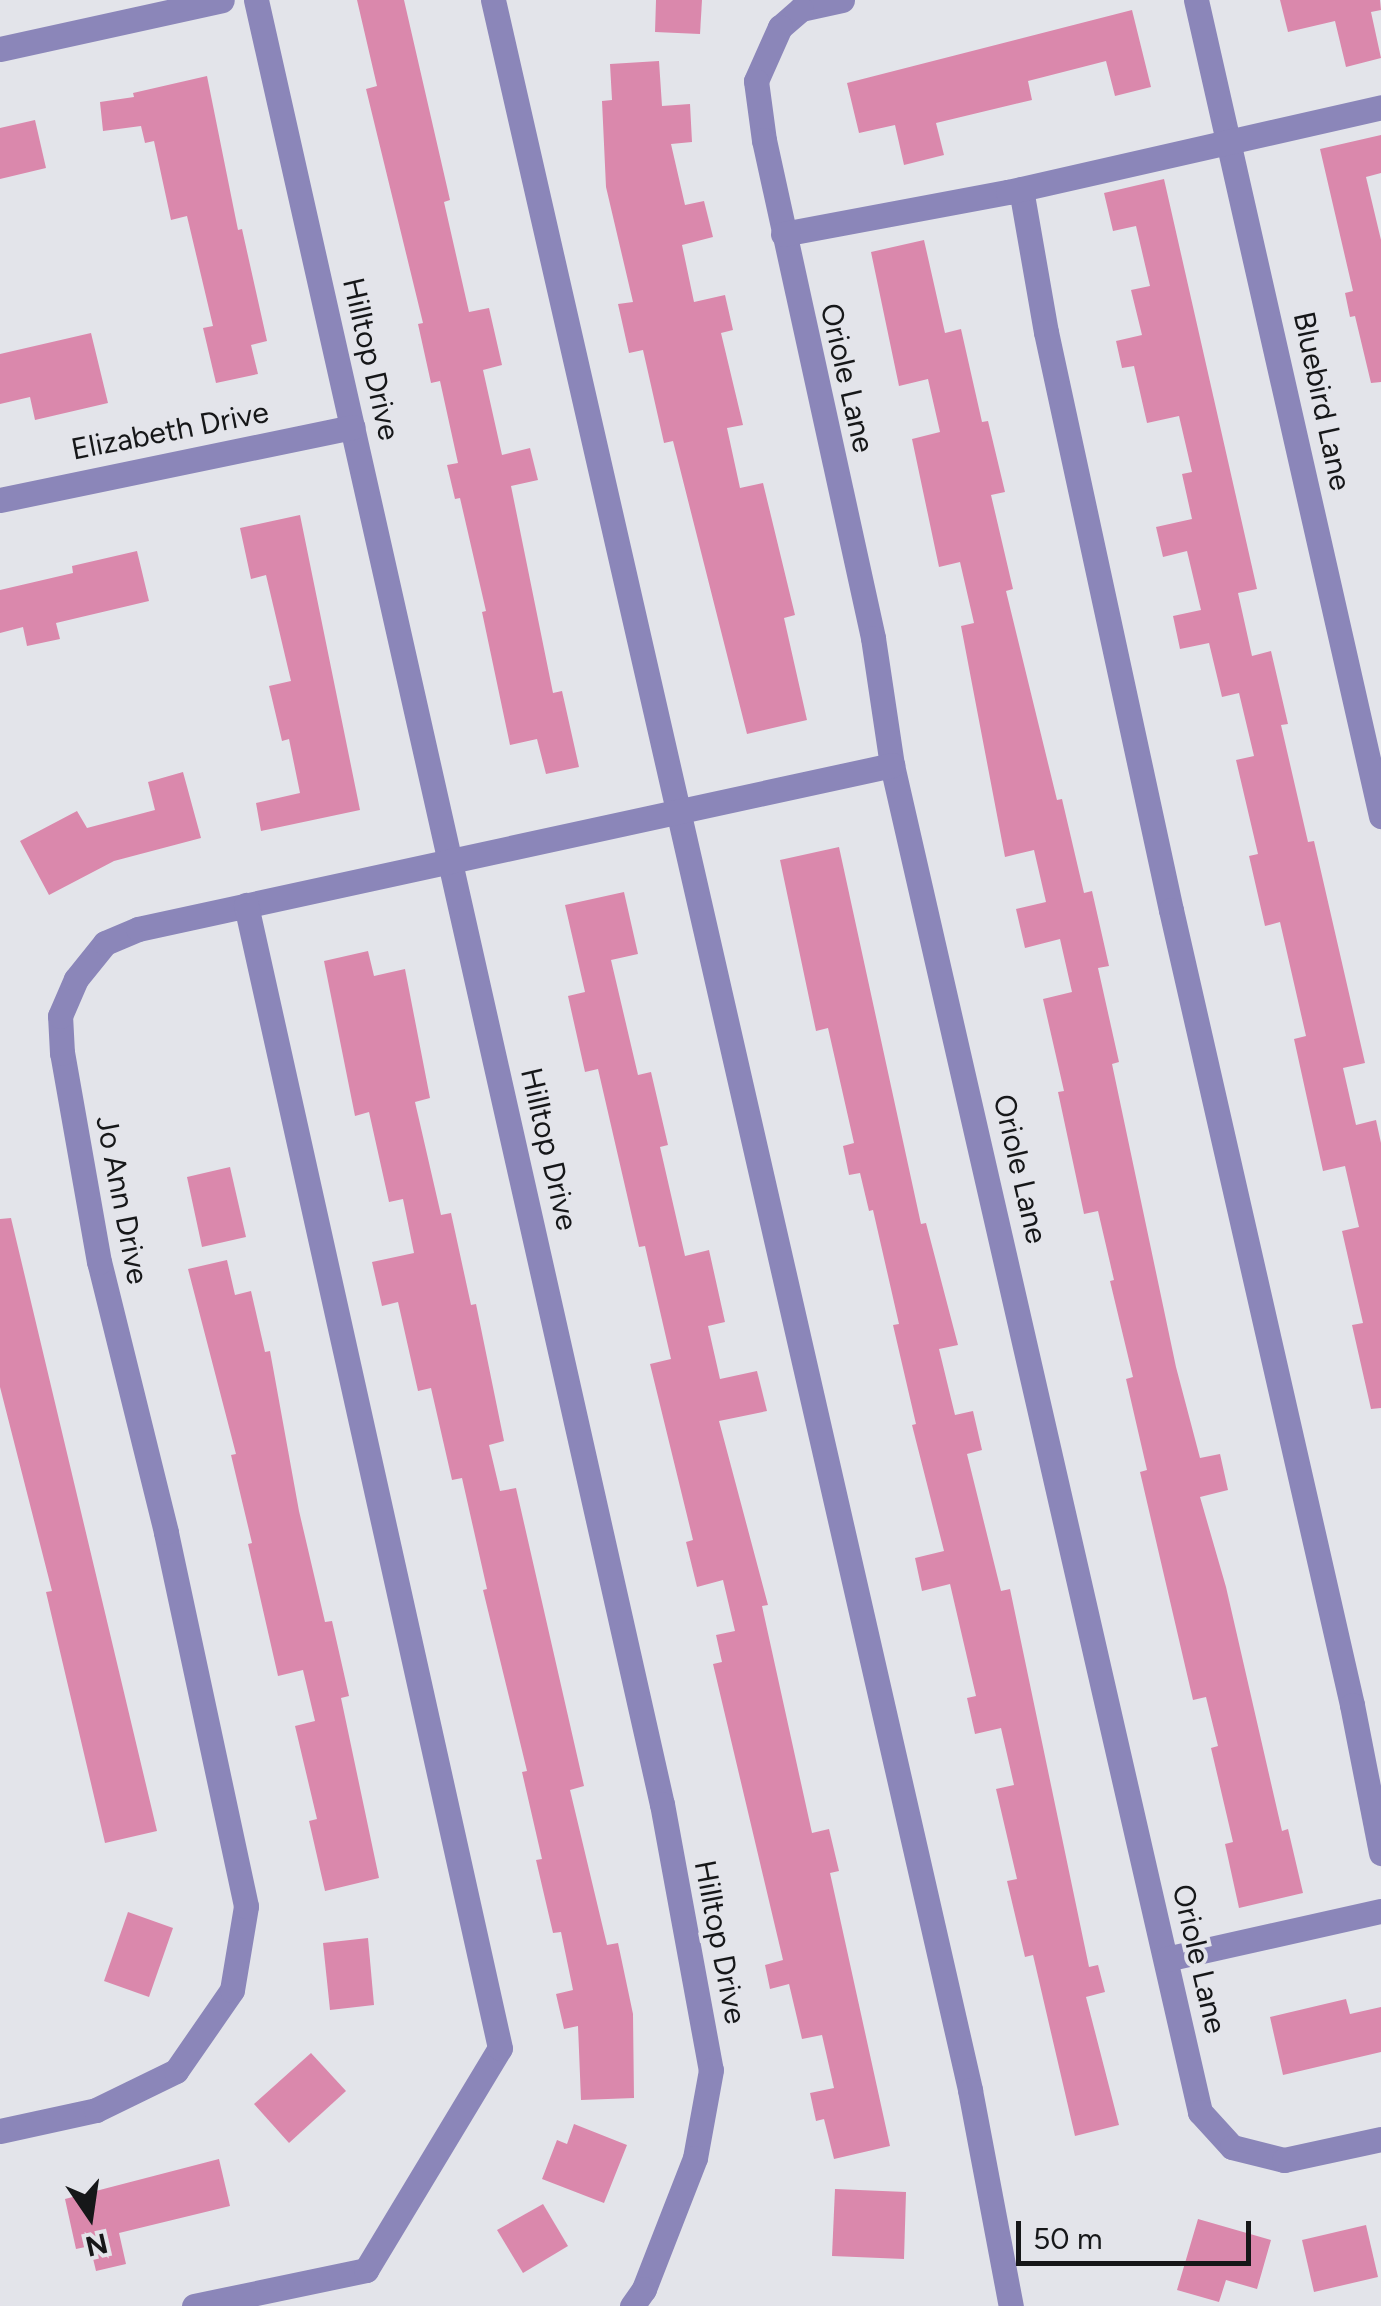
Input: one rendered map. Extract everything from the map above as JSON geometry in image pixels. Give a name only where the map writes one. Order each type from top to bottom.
[{"type":"street","points":[[0,49],[222,0]]},
{"type":"street","name":"Hilltop Drive","points":[[256,0],[662,1804],[711,2070],[695,2158],[644,2288],[632,2306]]},
{"type":"street","points":[[493,0],[970,2090],[1011,2306]]},
{"type":"street","name":"Oriole Lane","points":[[842,0],[800,9],[780,27],[756,81],[764,140],[873,638],[892,765],[1200,2112],[1232,2147],[1284,2160],[1381,2139]]},
{"type":"street","name":"Bluebird Lane","points":[[1196,0],[1381,816]]},
{"type":"street","points":[[783,234],[1021,189],[1381,107]]},
{"type":"street","points":[[1021,189],[1046,332],[1167,891],[1352,1704],[1381,1852]]},
{"type":"street","name":"Elizabeth Drive","points":[[0,500],[353,427]]},
{"type":"street","name":"Jo Ann Drive","points":[[0,2132],[96,2110],[176,2070],[232,1990],[246,1906],[166,1532],[99,1262],[60,1016],[76,979],[105,943],[138,928],[892,765]]},
{"type":"street","points":[[194,2306],[366,2270],[500,2048],[246,905]]},
{"type":"street","points":[[1166,1960],[1381,1911]]},
{"type":"building","points":[[357,0],[404,0],[450,200],[444,202],[469,312],[489,308],[502,365],[483,370],[502,455],[530,448],[538,480],[511,486],[553,693],[562,691],[579,767],[546,774],[537,739],[510,745],[482,612],[486,611],[460,498],[455,499],[447,465],[458,463],[440,381],[431,383],[418,324],[423,323],[366,89],[377,86]]},
{"type":"building","points":[[656,0],[702,0],[700,34],[655,32]]},
{"type":"building","points":[[1280,0],[1380,0],[1381,10],[1371,12],[1381,58],[1346,67],[1335,21],[1288,32]]},
{"type":"building","points":[[1132,10],[1151,87],[1115,96],[1106,61],[1028,81],[1032,100],[936,123],[944,155],[904,165],[895,125],[859,133],[847,83]]},
{"type":"building","points":[[659,61],[662,106],[690,104],[692,142],[671,144],[685,205],[704,201],[713,237],[682,245],[694,302],[725,295],[733,330],[721,333],[743,425],[727,428],[740,488],[763,483],[795,615],[784,618],[807,720],[747,734],[673,441],[664,443],[643,350],[629,353],[618,304],[633,302],[606,187],[602,101],[612,100],[610,64]]},
{"type":"building","points":[[207,76],[238,230],[242,229],[267,341],[251,345],[258,374],[216,383],[203,328],[213,326],[187,216],[171,220],[154,141],[145,143],[141,126],[103,131],[100,102],[134,97],[133,93]]},
{"type":"building","points":[[35,120],[46,168],[0,179],[0,128]]},
{"type":"building","points":[[1381,135],[1381,173],[1366,177],[1381,240],[1381,382],[1371,383],[1355,316],[1350,317],[1345,293],[1353,291],[1320,149]]},
{"type":"building","points":[[1164,179],[1257,589],[1238,593],[1252,656],[1271,651],[1288,724],[1281,725],[1308,842],[1314,841],[1365,1063],[1343,1068],[1356,1125],[1376,1120],[1381,1143],[1381,1408],[1371,1409],[1352,1325],[1363,1323],[1342,1231],[1359,1227],[1345,1166],[1323,1171],[1294,1039],[1306,1036],[1280,922],[1265,926],[1249,856],[1258,854],[1236,760],[1254,756],[1239,693],[1222,697],[1209,643],[1180,649],[1173,616],[1201,610],[1187,551],[1163,557],[1156,527],[1192,519],[1182,474],[1192,472],[1179,416],[1147,423],[1134,366],[1122,368],[1116,341],[1142,335],[1131,290],[1150,286],[1136,226],[1113,231],[1104,193]]},
{"type":"building","points":[[924,240],[945,333],[961,329],[982,422],[988,421],[1005,492],[991,495],[1013,589],[1006,591],[1057,800],[1062,799],[1084,893],[1092,891],[1109,966],[1098,968],[1119,1062],[1112,1064],[1176,1367],[1200,1458],[1220,1454],[1228,1490],[1200,1497],[1226,1587],[1282,1831],[1288,1829],[1303,1893],[1239,1908],[1225,1844],[1233,1842],[1211,1748],[1218,1746],[1206,1697],[1193,1700],[1140,1472],[1147,1470],[1126,1379],[1133,1377],[1110,1281],[1114,1280],[1098,1211],[1084,1214],[1058,1092],[1064,1091],[1043,999],[1072,992],[1060,939],[1025,948],[1016,909],[1046,902],[1034,850],[1005,857],[961,626],[974,623],[960,562],[939,567],[912,439],[940,432],[928,379],[899,386],[871,252]]},
{"type":"building","points":[[91,333],[108,403],[35,420],[30,397],[0,404],[0,354]]},
{"type":"building","points":[[300,515],[360,810],[261,831],[256,803],[300,793],[289,739],[282,741],[269,686],[291,681],[266,575],[251,579],[240,528]]},
{"type":"building","points":[[137,551],[149,601],[56,623],[60,639],[27,646],[23,627],[0,633],[0,590],[73,573],[72,566]]},
{"type":"building","points":[[183,772],[201,838],[114,861],[49,895],[20,841],[77,811],[87,828],[155,810],[148,782]]},
{"type":"building","points":[[839,847],[921,1224],[926,1223],[958,1345],[939,1349],[955,1415],[973,1411],[982,1450],[967,1454],[1001,1591],[1010,1589],[1089,1967],[1098,1965],[1105,1992],[1086,1997],[1119,2125],[1075,2136],[1033,1955],[1025,1957],[1007,1881],[1017,1879],[996,1789],[1014,1785],[1001,1728],[975,1734],[967,1698],[976,1696],[950,1584],[922,1591],[915,1558],[944,1551],[912,1425],[916,1424],[893,1325],[899,1324],[873,1210],[869,1211],[860,1173],[849,1175],[843,1146],[854,1143],[828,1028],[816,1031],[780,860]]},
{"type":"building","points":[[624,892],[638,954],[611,960],[638,1075],[651,1072],[668,1145],[660,1147],[685,1256],[709,1250],[725,1322],[708,1326],[720,1379],[757,1371],[767,1411],[719,1421],[768,1605],[762,1606],[812,1833],[829,1829],[839,1871],[830,1873],[890,2146],[834,2159],[824,2119],[816,2121],[810,2093],[834,2088],[822,2035],[802,2039],[789,1984],[770,1989],[765,1965],[783,1960],[713,1664],[722,1662],[716,1635],[735,1631],[723,1580],[697,1587],[686,1542],[693,1540],[650,1364],[671,1359],[645,1246],[639,1247],[598,1069],[585,1072],[568,996],[585,992],[565,905]]},
{"type":"building","points":[[368,951],[374,976],[405,969],[430,1098],[415,1102],[441,1215],[451,1213],[471,1305],[476,1304],[504,1441],[489,1445],[500,1491],[516,1488],[584,1786],[570,1790],[607,1945],[618,1943],[633,2014],[634,2098],[581,2100],[578,2026],[564,2029],[556,1994],[573,1990],[561,1932],[553,1933],[536,1860],[542,1859],[522,1772],[527,1771],[483,1590],[487,1589],[462,1478],[452,1480],[431,1388],[418,1391],[398,1302],[382,1306],[372,1262],[414,1253],[403,1199],[389,1202],[369,1112],[355,1116],[324,961]]},
{"type":"building","points":[[230,1167],[246,1237],[202,1247],[187,1177]]},
{"type":"building","points":[[11,1218],[157,1831],[105,1843],[46,1592],[52,1591],[0,1387],[0,1219]]},
{"type":"building","points":[[227,1260],[235,1295],[251,1291],[265,1352],[270,1351],[299,1511],[325,1622],[332,1621],[349,1696],[341,1698],[379,1878],[325,1891],[309,1821],[317,1819],[295,1726],[315,1721],[303,1670],[278,1676],[231,1455],[236,1454],[188,1269]]},
{"type":"building","points":[[128,1912],[173,1928],[149,1997],[104,1981]]},
{"type":"building","points":[[368,1938],[374,2005],[330,2010],[323,1943]]},
{"type":"building","points":[[1346,1999],[1350,2014],[1381,2007],[1381,2052],[1283,2075],[1270,2017]]},
{"type":"building","points":[[311,2053],[346,2091],[289,2143],[254,2104]]},
{"type":"building","points":[[574,2124],[627,2145],[604,2203],[542,2179],[557,2140],[567,2144]]},
{"type":"building","points":[[219,2159],[230,2206],[119,2233],[126,2264],[96,2271],[90,2246],[76,2249],[65,2199]]},
{"type":"building","points":[[835,2189],[906,2192],[904,2259],[832,2256]]},
{"type":"building","points":[[543,2204],[568,2246],[523,2273],[497,2230]]},
{"type":"building","points":[[1198,2219],[1271,2240],[1257,2289],[1226,2280],[1219,2302],[1177,2290]]},
{"type":"building","points":[[1366,2225],[1378,2277],[1314,2292],[1302,2240]]}]
